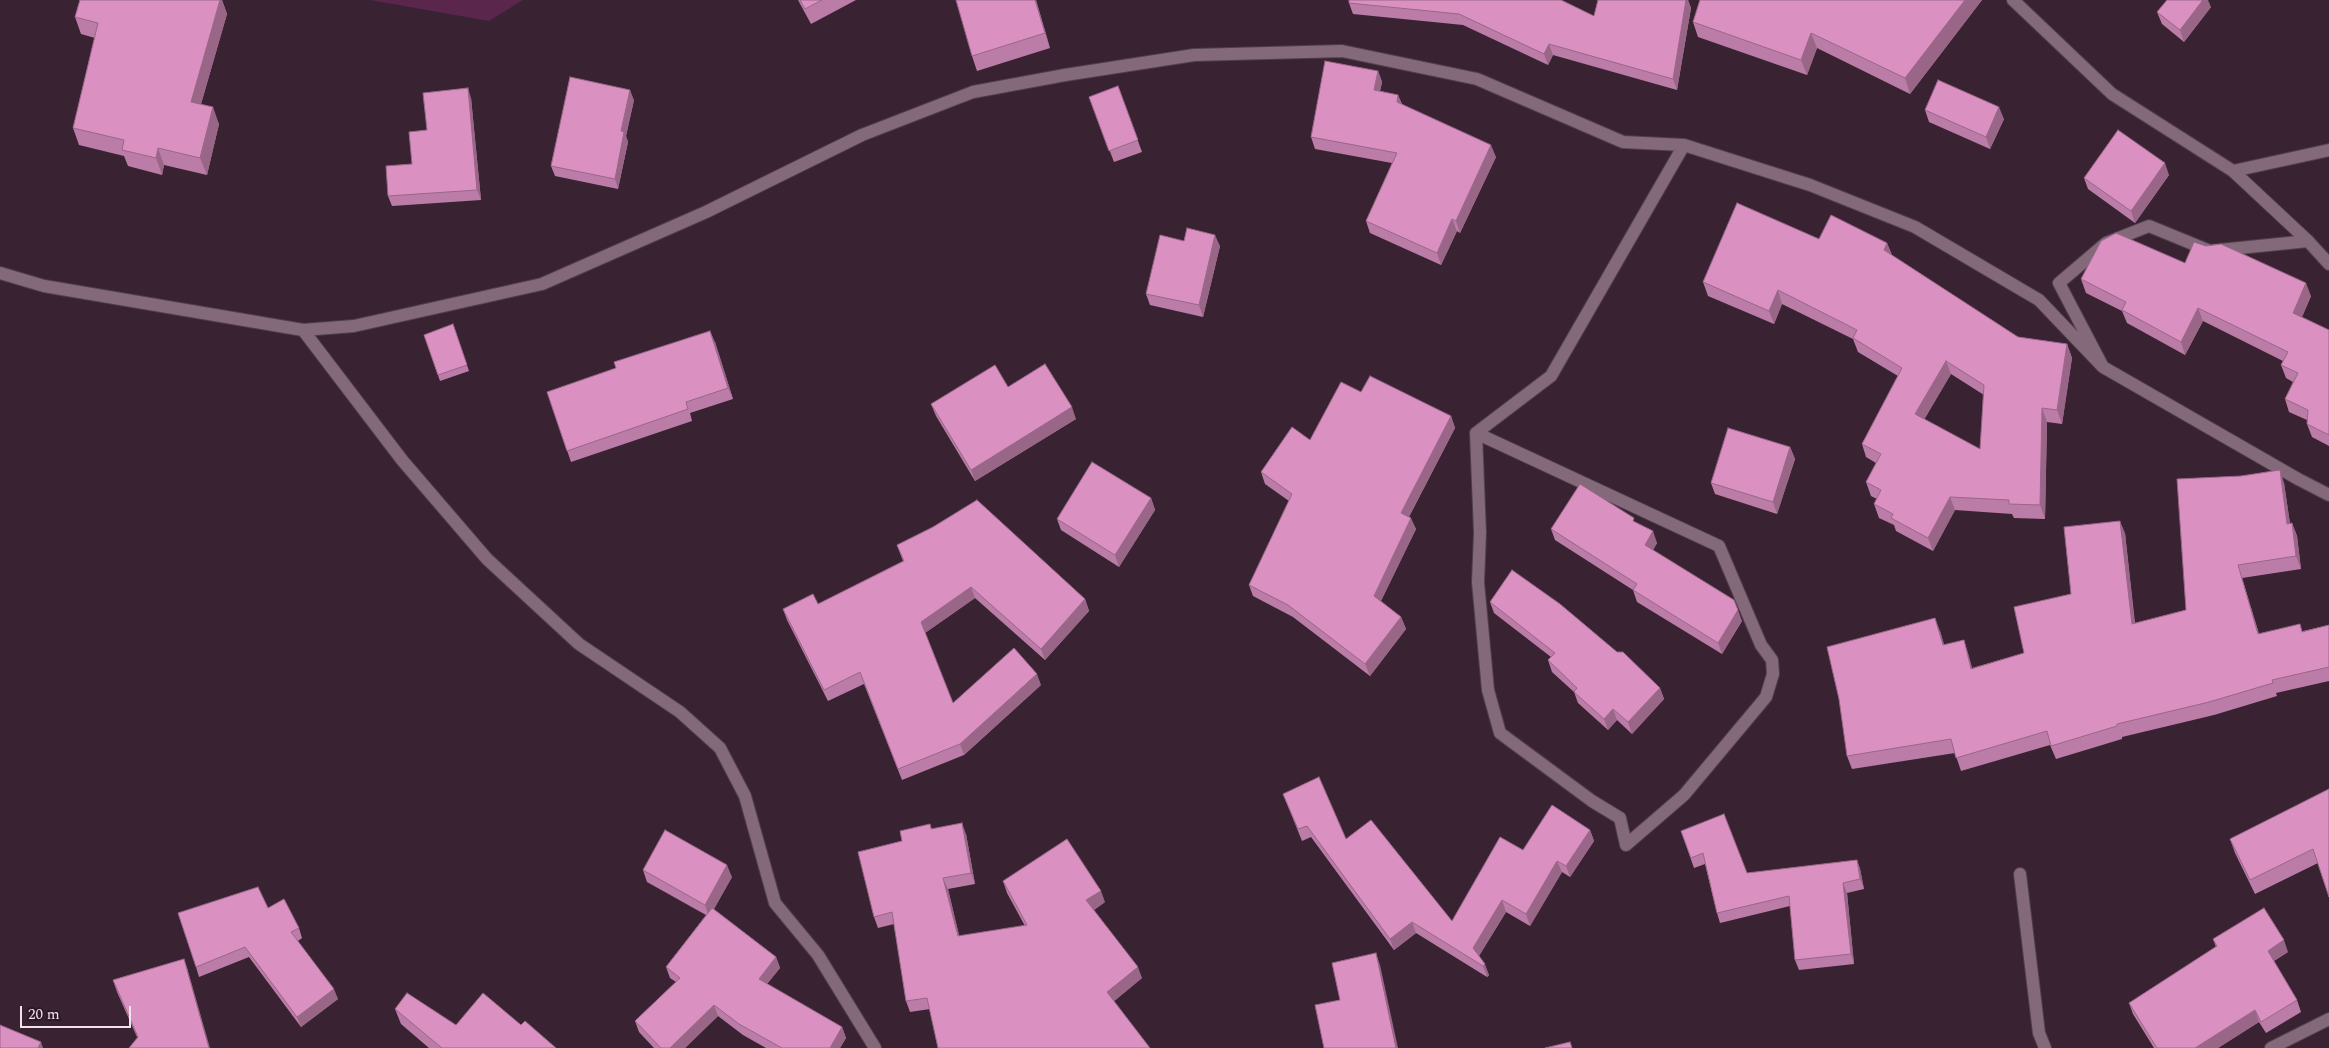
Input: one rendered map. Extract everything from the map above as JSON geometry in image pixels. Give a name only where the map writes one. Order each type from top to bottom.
[{"type":"street","points":[[2013,0],[2112,94],[2232,171],[2308,241],[2329,264]]},
{"type":"street","points":[[0,272],[44,286],[304,330],[354,326],[542,284],[706,212],[862,135],[973,92],[1065,75],[1194,55],[1342,50],[1477,80],[1623,142],[1684,145],[1810,185],[1915,226],[2039,300],[2103,367],[2329,495]]},
{"type":"street","points":[[1476,433],[1551,376],[1684,145]]},
{"type":"street","points":[[2232,171],[2329,150]]},
{"type":"street","points":[[2103,367],[2059,283],[2106,242],[2149,226],[2210,251],[2308,241]]},
{"type":"street","points":[[304,330],[402,460],[487,559],[579,644],[680,712],[720,748],[745,796],[775,904],[818,955],[875,1048]]},
{"type":"street","points":[[1476,433],[1720,546],[1761,645],[1772,660],[1773,674],[1766,697],[1684,795],[1626,845],[1620,818],[1592,801],[1500,733],[1488,690],[1478,582],[1480,533],[1476,433]]},
{"type":"street","points":[[2020,874],[2039,1033],[2046,1048]]},
{"type":"street","points":[[2271,1048],[2329,1019]]},
{"type":"shaded area","points":[[370,0],[523,0],[489,21]]},
{"type":"building","points":[[80,0],[220,0],[191,102],[213,107],[200,158],[158,148],[156,158],[122,150],[124,140],[73,128],[98,23],[75,17]]},
{"type":"building","points":[[800,0],[822,0],[805,9]]},
{"type":"building","points":[[956,0],[1035,0],[1045,33],[972,56]]},
{"type":"building","points":[[1349,0],[1561,0],[1594,16],[1598,0],[1686,0],[1673,79],[1549,44],[1544,54],[1459,14],[1349,3]]},
{"type":"building","points":[[1700,0],[1965,0],[1905,78],[1811,33],[1801,60],[1693,22]]},
{"type":"building","points":[[2167,0],[2203,0],[2180,30],[2157,12]]},
{"type":"building","points":[[1325,61],[1378,71],[1374,90],[1398,95],[1397,102],[1491,145],[1456,221],[1452,219],[1437,253],[1366,221],[1397,153],[1311,137]]},
{"type":"building","points":[[570,77],[630,90],[621,131],[624,132],[615,179],[551,166]]},
{"type":"building","points":[[1938,80],[1999,107],[1986,137],[1925,110]]},
{"type":"building","points":[[1118,86],[1138,140],[1109,151],[1089,97]]},
{"type":"building","points":[[468,88],[477,190],[388,196],[386,166],[412,164],[409,132],[427,130],[423,93]]},
{"type":"building","points":[[2118,130],[2165,163],[2131,211],[2084,178]]},
{"type":"building","points":[[1737,203],[1819,239],[1831,215],[1887,243],[1884,250],[2018,337],[2067,344],[2057,410],[2042,408],[2040,505],[2009,504],[2009,500],[1950,497],[1928,538],[1891,518],[1893,514],[1874,504],[1881,490],[1866,482],[1881,454],[1862,444],[1902,368],[1853,338],[1857,330],[1778,290],[1769,311],[1703,282]],"holes":[[[1946,361],[1984,385],[1980,449],[1915,414]]]},
{"type":"building","points":[[1187,228],[1215,235],[1199,305],[1146,294],[1160,235],[1184,241]]},
{"type":"building","points":[[2116,233],[2185,263],[2194,242],[2206,246],[2221,244],[2306,283],[2293,313],[2329,330],[2329,435],[2307,424],[2308,410],[2285,399],[2298,373],[2281,365],[2288,352],[2198,308],[2181,342],[2122,310],[2126,302],[2081,279],[2101,241]]},
{"type":"building","points":[[453,324],[467,365],[438,375],[424,335]]},
{"type":"building","points":[[710,331],[728,388],[686,402],[688,409],[567,451],[547,392],[616,368],[614,362]]},
{"type":"building","points":[[1045,364],[1072,407],[971,470],[931,404],[995,365],[1008,387]]},
{"type":"building","points":[[1370,376],[1451,416],[1401,513],[1411,518],[1374,596],[1401,617],[1365,664],[1288,605],[1249,585],[1292,494],[1261,472],[1292,427],[1310,440],[1341,382],[1361,392]]},
{"type":"building","points":[[1728,428],[1790,447],[1773,502],[1711,483]]},
{"type":"building","points":[[1092,462],[1151,498],[1115,555],[1057,519]]},
{"type":"building","points":[[2280,470],[2287,524],[2292,523],[2296,556],[2238,565],[2258,634],[2300,624],[2302,632],[2329,625],[2329,667],[2272,680],[2273,683],[2209,702],[2117,724],[2117,726],[2051,746],[2047,731],[1956,758],[1951,739],[1847,756],[1839,699],[1827,647],[1935,618],[1943,645],[1964,640],[1971,669],[2024,653],[2014,607],[2071,594],[2064,527],[2120,521],[2132,624],[2186,610],[2177,479],[2241,476]]},
{"type":"building","points":[[1580,484],[1634,518],[1633,521],[1653,531],[1645,545],[1734,600],[1738,610],[1718,643],[1633,590],[1637,584],[1551,529]]},
{"type":"building","points":[[977,500],[1085,599],[1041,649],[971,587],[921,622],[953,703],[1014,648],[1037,674],[960,744],[898,769],[860,672],[824,690],[783,609],[813,594],[818,604],[904,561],[897,545],[933,527]]},
{"type":"building","points":[[1512,570],[1560,604],[1617,652],[1623,652],[1660,688],[1628,722],[1613,709],[1604,719],[1574,692],[1577,688],[1548,660],[1555,653],[1490,602]]},
{"type":"building","points":[[1319,777],[1346,839],[1371,820],[1452,921],[1500,837],[1523,850],[1552,805],[1590,830],[1566,866],[1557,861],[1526,914],[1502,900],[1473,948],[1485,964],[1483,966],[1412,922],[1390,939],[1307,826],[1298,829],[1283,794]]},
{"type":"building","points":[[2329,789],[2329,897],[2313,849],[2250,880],[2230,839]]},
{"type":"building","points":[[1724,814],[1747,873],[1857,860],[1860,879],[1843,883],[1851,954],[1795,960],[1789,896],[1717,913],[1703,853],[1691,858],[1681,831]]},
{"type":"building","points":[[962,823],[971,873],[943,878],[958,936],[1027,925],[1003,881],[1067,839],[1101,891],[1086,900],[1138,967],[1107,992],[1150,1048],[938,1048],[927,998],[906,1001],[892,912],[874,917],[858,852],[902,841],[900,831],[930,824],[931,829]]},
{"type":"building","points":[[665,830],[727,865],[705,905],[643,870]]},
{"type":"building","points":[[258,887],[268,908],[284,899],[299,928],[291,932],[334,989],[297,1017],[245,947],[196,967],[178,913]]},
{"type":"building","points":[[712,908],[776,957],[759,979],[842,1027],[830,1048],[782,1048],[739,1024],[714,1005],[670,1048],[661,1048],[635,1021],[680,978],[666,967]]},
{"type":"building","points":[[2264,908],[2284,940],[2268,951],[2297,1000],[2261,1022],[2255,1010],[2195,1048],[2157,1048],[2129,1003],[2217,946],[2213,939]]},
{"type":"building","points":[[1376,953],[1396,1048],[1324,1048],[1315,1005],[1340,1000],[1332,963]]},
{"type":"building","points":[[184,959],[209,1048],[129,1048],[138,1037],[113,980]]},
{"type":"building","points":[[407,993],[456,1025],[483,993],[521,1025],[525,1021],[556,1048],[442,1048],[395,1009]]},
{"type":"building","points":[[0,1025],[41,1042],[38,1048],[0,1048]]},
{"type":"building","points":[[1570,1042],[1572,1048],[1545,1048]]}]
